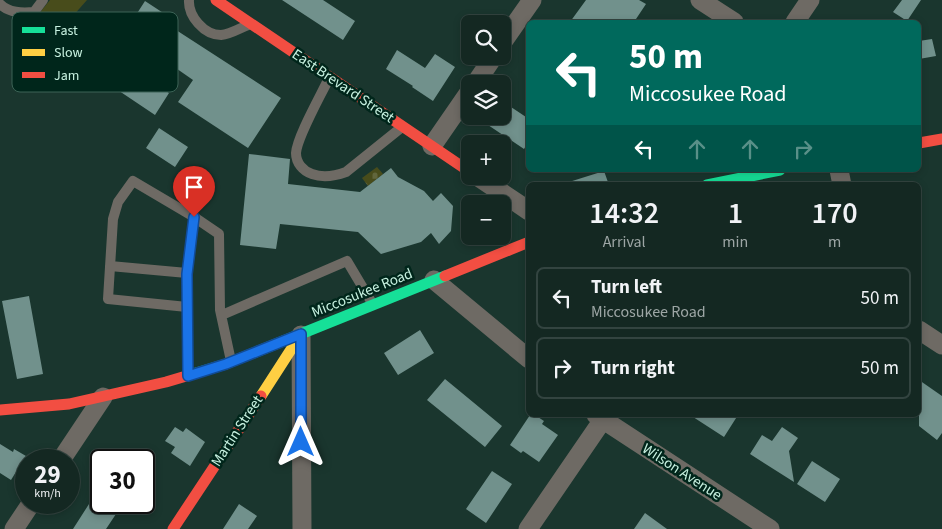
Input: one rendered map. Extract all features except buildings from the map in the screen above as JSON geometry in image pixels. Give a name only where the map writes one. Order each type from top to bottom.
[{"type":"street","name":"East Brevard Street","points":[[217,0],[461,166]]},
{"type":"street","points":[[511,31],[532,0]]},
{"type":"street","points":[[700,0],[731,20]]},
{"type":"street","points":[[795,20],[810,0]]},
{"type":"street","points":[[432,146],[461,104]]},
{"type":"street","points":[[921,143],[942,139]]},
{"type":"street","points":[[744,181],[773,172]]},
{"type":"street","points":[[489,185],[526,210]]},
{"type":"street","name":"Miccosukee Road","points":[[0,410],[68,404],[188,376],[231,362],[526,243]]},
{"type":"street","points":[[434,280],[526,357]]},
{"type":"street","points":[[921,331],[942,345]]},
{"type":"street","points":[[301,334],[302,529]]},
{"type":"street","name":"Martin Street","points":[[173,529],[301,334]]},
{"type":"street","points":[[68,449],[103,397]]},
{"type":"street","points":[[528,529],[599,418]]},
{"type":"street","name":"Wilson Avenue","points":[[599,418],[770,529]]},
{"type":"street","points":[[14,529],[24,514]]},
{"type":"lane","points":[[34,12],[42,0]]},
{"type":"lane","points":[[189,0],[188,7],[193,18],[212,33],[220,35],[250,23]]},
{"type":"lane","points":[[0,4],[4,8],[16,12]]},
{"type":"lane","points":[[329,77],[298,143],[296,155],[299,165],[307,172],[318,176],[336,176],[346,172],[403,126]]},
{"type":"lane","points":[[187,307],[108,299],[113,219],[118,202],[133,181],[219,234],[222,315],[231,362]]},
{"type":"lane","points":[[188,376],[187,274],[194,217]]},
{"type":"lane","points":[[222,315],[347,261],[374,305]]},
{"type":"lane","points":[[110,266],[187,274]]},
{"type":"green space","points":[[50,0],[87,0],[76,12],[40,12]]},
{"type":"green space","points":[[377,167],[383,174],[368,186],[362,178]]},
{"type":"traffic: fast","points":[[722,182],[770,172]]},
{"type":"traffic: fast","points":[[193,374],[226,364],[445,276]]},
{"type":"traffic: slow","points":[[261,396],[301,334]]},
{"type":"traffic: jam","points":[[216,0],[461,166]]},
{"type":"traffic: jam","points":[[921,143],[942,139]]},
{"type":"traffic: jam","points":[[445,276],[526,243]]},
{"type":"traffic: jam","points":[[0,410],[69,404],[193,374]]},
{"type":"traffic: jam","points":[[173,529],[261,396]]},
{"type":"route","points":[[194,217],[187,274],[188,376],[226,364],[301,334],[301,442]]}]
